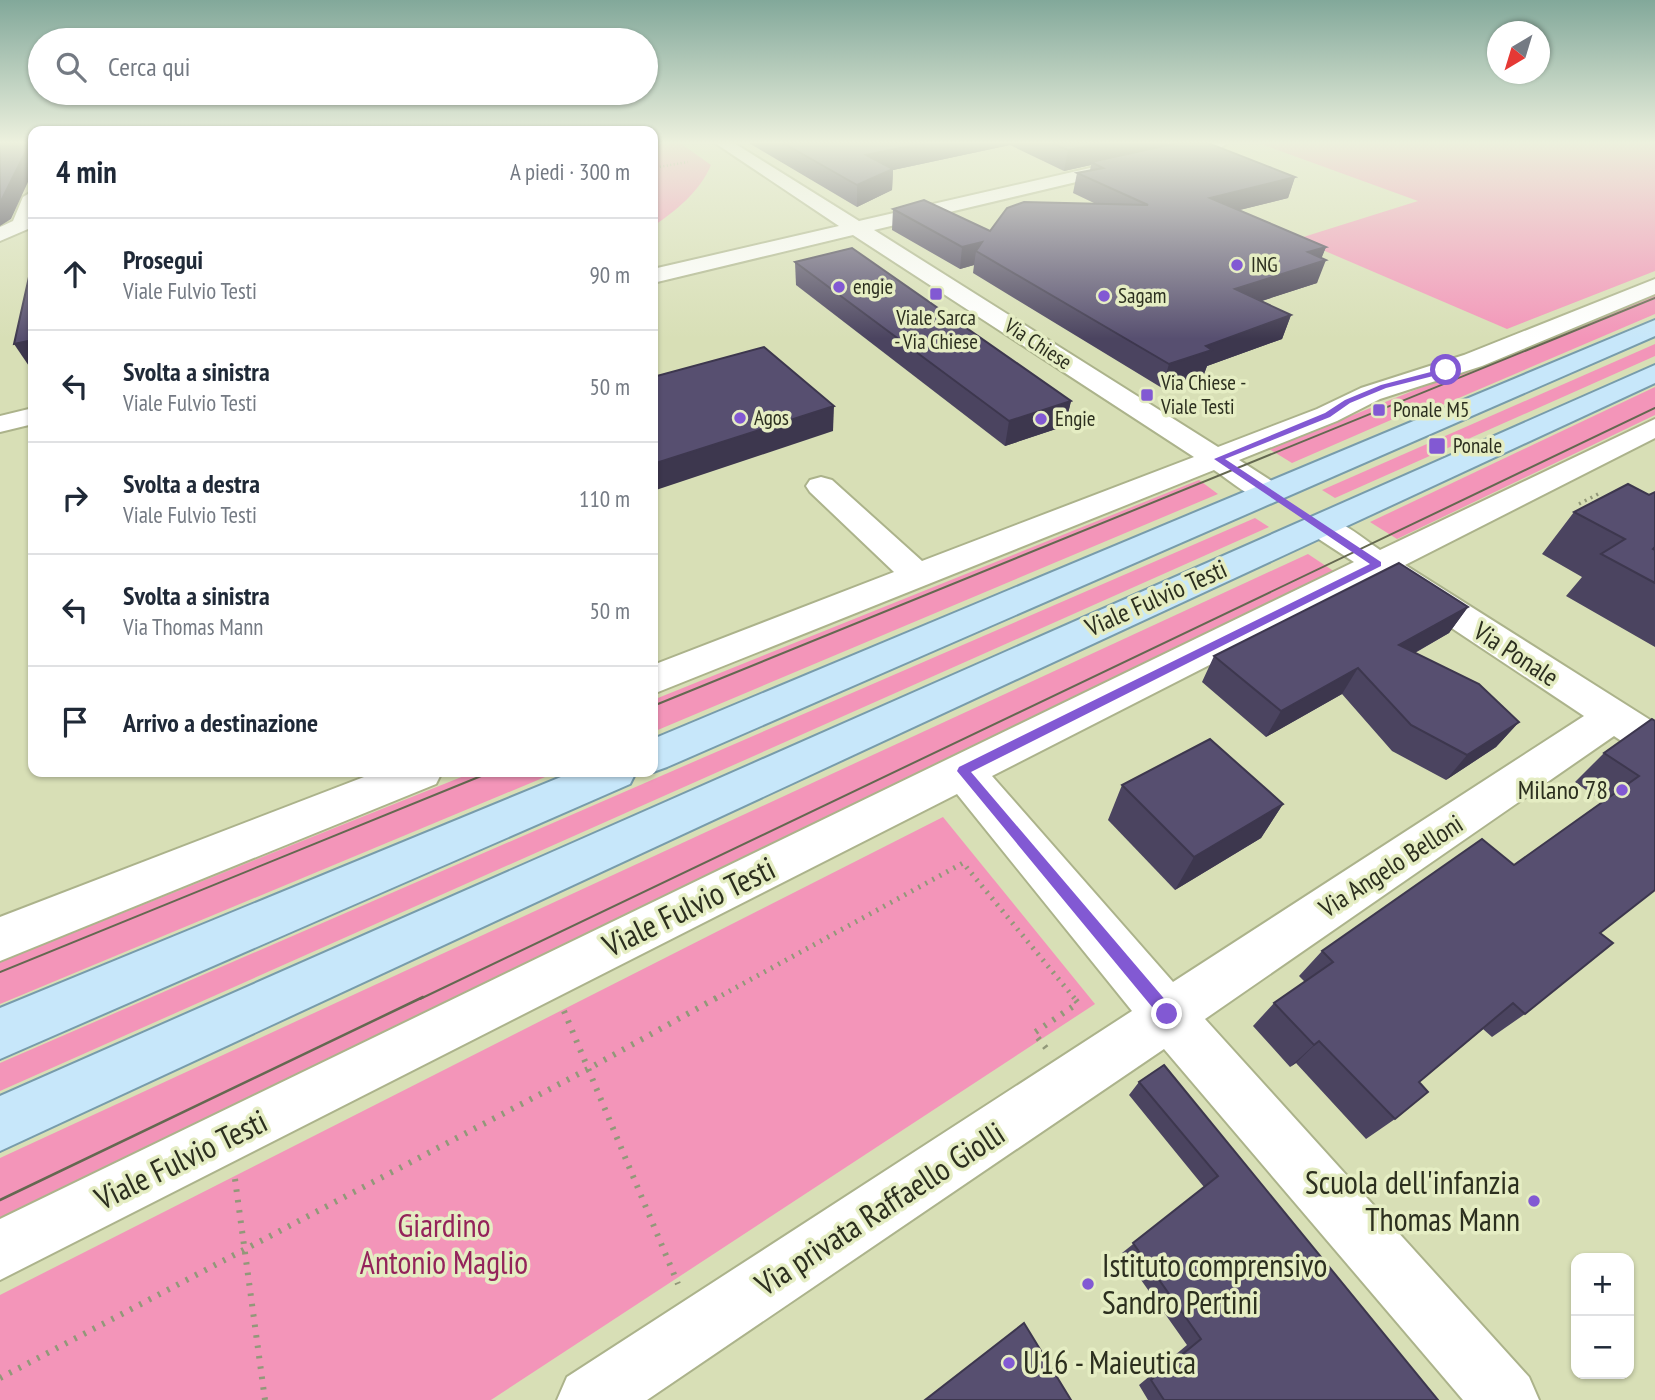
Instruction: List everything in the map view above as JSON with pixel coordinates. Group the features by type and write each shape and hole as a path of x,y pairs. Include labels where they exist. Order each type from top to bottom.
{"main road":[{"name":"Viale Fulvio Testi","path":"658,754 1655,327"},
{"name":"Viale Fulvio Testi","path":"0,1124 1655,373"},
{"path":"1270,493 1319,526"},
{"path":"0,1034 603,777"}],"street":[{"name":"Via Chiese","path":"826,208 1218,459"},
{"path":"658,275 909,208"},
{"path":"658,259 917,208"},
{"path":"0,235 21,225 28,209"},
{"path":"658,678 1218,459 1327,415 1348,401 1384,387 1446,370 1655,286"},
{"path":"0,408 28,401"},
{"path":"0,424 28,417"},
{"name":"Viale Fulvio Testi","path":"0,1250 1655,427"},
{"path":"1218,459 1270,493"},
{"path":"821,486 919,577"},
{"path":"1319,526 1377,564"},
{"name":"Via Ponale","path":"1377,564 1640,727"},
{"name":"Via Angelo Belloni","path":"1167,1014 1640,727"},
{"path":"963,771 1167,1014 1506,1400"},
{"path":"0,939 408,777"},
{"name":"Via privata Raffaello Giolli","path":"590,1400 1126,1046 1167,1014"}],"path":[{"path":"1579,504 1600,493"},
{"path":"0,1378 244,1247 588,1069 963,863 1078,1003 1034,1033 1046,1049"},
{"path":"550,976 678,1284"},
{"path":"229,1136 265,1400"}],"green space":[{"path":"658,208 676,208 658,222"},
{"path":"1395,208 1655,208 1655,271 1507,329 1297,239"},
{"path":"1655,293 1655,314 1433,409 1407,413 1292,463 1269,449"},
{"path":"1655,344 1655,356 1335,498 1322,490"},
{"path":"1655,387 1655,415 1397,539 1370,522"},
{"path":"1199,480 1218,494 658,730 658,698"},
{"path":"1255,518 1269,527 0,1091 0,1063"},
{"path":"1308,554 1338,574 0,1221 0,1158"},
{"path":"462,777 545,777 0,1004 0,962"},
{"name":"Giardino Antonio Maglio","path":"943,817 1095,1004 491,1400 0,1400 0,1295"}],"building":[{"path":"942,208 990,231 1007,208 1234,208 1326,247 1308,252 1326,260 1235,289 1291,315 1206,346 1212,350 1169,364 976,251 982,242 962,247 893,209"},
{"path":"852,248 1071,401 1009,421 795,262"},
{"path":"28,281 28,341 14,344"},
{"path":"764,347 834,406 658,462 658,376"},
{"path":"1628,484 1649,495 1655,492 1655,583 1601,554 1625,539 1574,512"},
{"path":"1399,563 1468,607 1399,645 1479,684 1519,722 1467,755 1411,725 1358,668 1281,711 1214,656"},
{"path":"1652,719 1655,721 1655,890 1600,933 1613,943 1525,1014 1513,1003 1419,1082 1428,1092 1395,1119 1319,1041 1314,1045 1274,1003 1333,962 1322,951 1482,839 1514,865 1639,776 1604,753"},
{"path":"1210,739 1283,804 1194,857 1122,785"},
{"path":"1164,1065 1438,1400 1164,1400 1151,1380 1201,1339 1133,1243 1218,1176 1139,1082"},
{"name":"U16 - Maieutica","path":"1024,1323 1071,1400 925,1400"}],"tram line":[{"path":"658,704 1655,298"},
{"path":"420,999 1655,408"},
{"path":"0,972 479,777"},
{"path":"0,1200 423,997"}],"place":[{"name":"ING","path":"1237,265"},
{"name":"engie","path":"839,287"},
{"name":"Viale Sarca - Via Chiese","path":"936,294"},
{"name":"Sagam","path":"1104,296"},
{"name":"Via Chiese - Viale Testi","path":"1147,395"},
{"name":"Ponale M5","path":"1379,410"},
{"name":"Agos","path":"740,418"},
{"name":"Engie","path":"1041,419"},
{"name":"Ponale","path":"1437,446"},
{"name":"Milano 78","path":"1622,790"},
{"name":"Scuola dell'infanzia Thomas Mann","path":"1534,1201"},
{"name":"Istituto comprensivo Sandro Pertini","path":"1088,1284"},
{"name":"U16 - Maieutica","path":"1009,1363"}],"route":[{"path":"1167,1014 963,771 1377,564 1218,459 1327,415 1348,401 1384,387 1446,370"}]}
